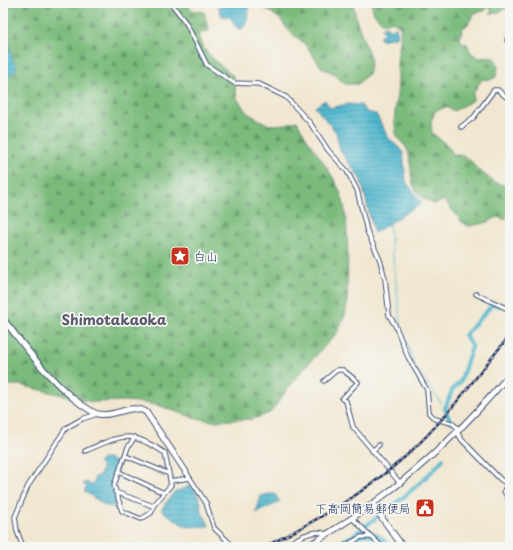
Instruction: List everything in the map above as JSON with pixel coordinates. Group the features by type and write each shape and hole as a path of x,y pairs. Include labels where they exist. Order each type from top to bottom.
{"street":[{"path":"171,3 186,24 207,65 234,83 243,85 259,84 286,97 310,123 328,150 347,171 357,190 367,230 380,260 385,279 389,315 396,325 408,357 427,390 429,413 435,419 452,423 459,431 462,440 502,480 509,483 504,491 510,501"},
{"path":"510,33 507,40 510,45"},
{"path":"461,127 474,117 494,90 498,90 506,97 510,97"},
{"path":"476,294 509,309"},
{"path":"3,319 40,367 59,387 97,414"},
{"path":"3,325 10,328"},
{"path":"324,381 337,370 343,370 358,382 342,399 346,401 353,427 400,483"},
{"path":"307,547 352,518 400,483 459,431 510,374"},
{"path":"23,547 15,524 15,517 28,486 66,428 82,419 97,414 107,414 135,407 146,412 206,503 214,528 234,547"},
{"path":"85,450 120,436 134,437 164,453 170,485 152,506 153,509 151,513 140,519 122,511 114,485 118,472 126,456 128,447 134,437"},
{"path":"372,451 379,445"},
{"path":"126,456 167,473"},
{"path":"118,472 164,493"},
{"path":"170,480 190,478"},
{"path":"115,492 152,506"},
{"path":"372,504 381,519 403,547"},
{"path":"352,518 382,547"},
{"path":"284,547 305,535 321,532 326,534"},
{"path":"343,547 361,537 371,536"}],"green space":[{"path":"3,3 187,3 191,10 204,12 209,31 203,31 198,36 200,42 212,58 233,76 237,98 247,113 269,125 286,124 297,121 307,139 331,174 340,192 343,203 346,216 348,247 347,305 345,315 337,333 299,374 270,413 253,419 213,421 195,418 160,406 140,402 92,402 20,385 3,385"},
{"path":"247,3 353,3 357,22 371,60 368,74 358,84 345,84 333,73 322,68 304,43 289,31 281,20 268,10"},
{"path":"371,3 510,3 510,6 497,13 491,14 491,5 484,11 474,13 468,24 462,29 460,41 467,44 471,53 479,58 493,57 495,59 498,66 496,77 490,80 482,79 473,93 473,100 454,111 446,107 435,111 431,122 432,133 448,146 454,155 460,155 469,159 477,169 494,182 510,187 510,207 505,220 498,217 485,223 469,226 462,222 444,200 434,204 419,194 415,188 412,181 408,151 398,138 395,129 400,27 393,21 384,24 374,14"}],"water":[{"path":"224,3 240,3 243,6 249,7 248,17 243,28 240,30 235,26 230,17 222,16 218,7"},
{"path":"385,26 391,30 396,27 398,36 382,40 379,36 385,33 381,29"},
{"path":"9,44 12,58 17,67 14,73 6,77 3,74 3,52"},
{"path":"325,100 330,108 348,104 361,105 366,112 376,114 388,137 403,152 406,182 422,203 374,233 361,180 340,150 336,132 315,107"},
{"path":"102,459 110,459 120,465 116,470 113,480 117,507 106,506 84,491 87,487 83,484 86,482 92,485 95,481 94,478 101,474 102,467 98,463"},
{"path":"190,486 196,491 201,503 200,506 202,512 209,526 186,527 161,510 174,492"},
{"path":"275,494 280,502 256,513 261,496"}],"waterway":[{"path":"389,224 401,326 416,368"},
{"path":"451,422 445,409 452,390 460,382 472,346 465,335 493,304 499,306"},
{"path":"418,370 445,409"},
{"path":"352,536 411,491 443,459"},
{"path":"336,547 357,535 369,533 375,535 389,547"}],"railway":[{"path":"264,547 339,506 391,469 435,427 510,335"}],"place":[{"name":"白山","path":"180,256"},
{"name":"下高岡簡易郵便局","path":"425,508"}],"district":[{"name":"Shimotakaoka","path":"114,319"}]}
